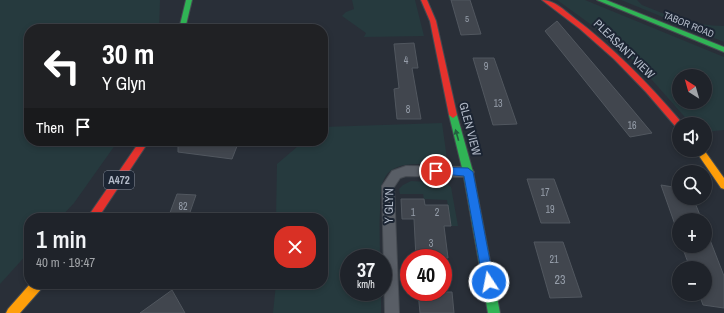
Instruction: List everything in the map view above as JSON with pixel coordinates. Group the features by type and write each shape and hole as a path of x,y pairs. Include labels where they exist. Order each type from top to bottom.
{"street":[{"path":"183,24 190,0"},
{"name":"GLEN VIEW","path":"424,0 433,21 457,134 468,172 494,313"},
{"name":"PLEASANT VIEW","path":"545,0 598,38 634,72 672,117"},
{"name":"TABOR ROAD","path":"600,0 724,50"},
{"name":"A472","path":"95,213 142,146"},
{"path":"705,157 724,185"},
{"path":"12,313 34,289"}],"lane":[{"name":"Y GLYN","path":"392,313 388,186 396,174 406,171 468,172"}],"green space":[{"path":"0,0 160,0 159,24 24,24 24,146 114,146 74,203 65,213 24,213 24,258 0,284"},
{"path":"352,0 415,0 424,36 364,37 366,33 342,16 346,12 354,9"},
{"path":"557,0 585,0 724,57 724,130 712,131 712,117 685,117 678,109 712,109 712,69 672,69 672,103 644,71 611,39"},
{"path":"621,0 637,0 642,5 692,22 713,26 724,26 724,42"},
{"path":"442,123 447,159 444,162 437,164 406,165 397,167 390,171 386,176 381,191 380,249 340,249 340,301 381,301 381,313 273,313 275,289 328,289 328,213 276,213 277,164 298,146 328,146 328,127"},
{"path":"411,181 445,183 451,187 458,226 451,226 447,200 424,199 423,194 400,194 399,189"}],"building":[{"path":"451,0 470,0 481,34 461,35"},
{"path":"557,21 652,133 630,137 545,31"},
{"path":"414,43 418,68 412,68 421,119 397,119 394,89 399,88 394,44"},
{"path":"473,58 494,58 517,124 493,125"},
{"path":"178,146 237,146 232,159 178,152"},
{"path":"527,179 554,179 570,223 541,223"},
{"path":"661,185 672,187 672,205 696,205 699,213 672,213 672,216"},
{"path":"177,194 196,195 190,213 170,213"},
{"path":"401,199 424,199 425,205 448,205 451,226 444,226 447,249 416,249 414,219 402,219"},
{"path":"534,242 563,242 582,297 550,298"},
{"path":"712,245 724,276 724,308 703,305 702,301 712,301 712,261 687,261 684,253 712,253"},
{"path":"172,290 185,313 140,313"},
{"path":"452,292 454,313 420,313 419,301 452,301"}],"traffic: fast":[{"path":"183,24 189,0"},
{"path":"600,0 724,50"},
{"path":"453,115 468,172 494,313"}],"traffic: slow":[{"path":"704,157 724,185"},
{"path":"12,313 34,289"}],"traffic: jam":[{"path":"424,0 433,21 453,115"},
{"path":"545,0 600,42 633,74 672,117"},
{"path":"95,213 142,146"}],"route":[{"path":"436,171 468,172 489,282"}]}
